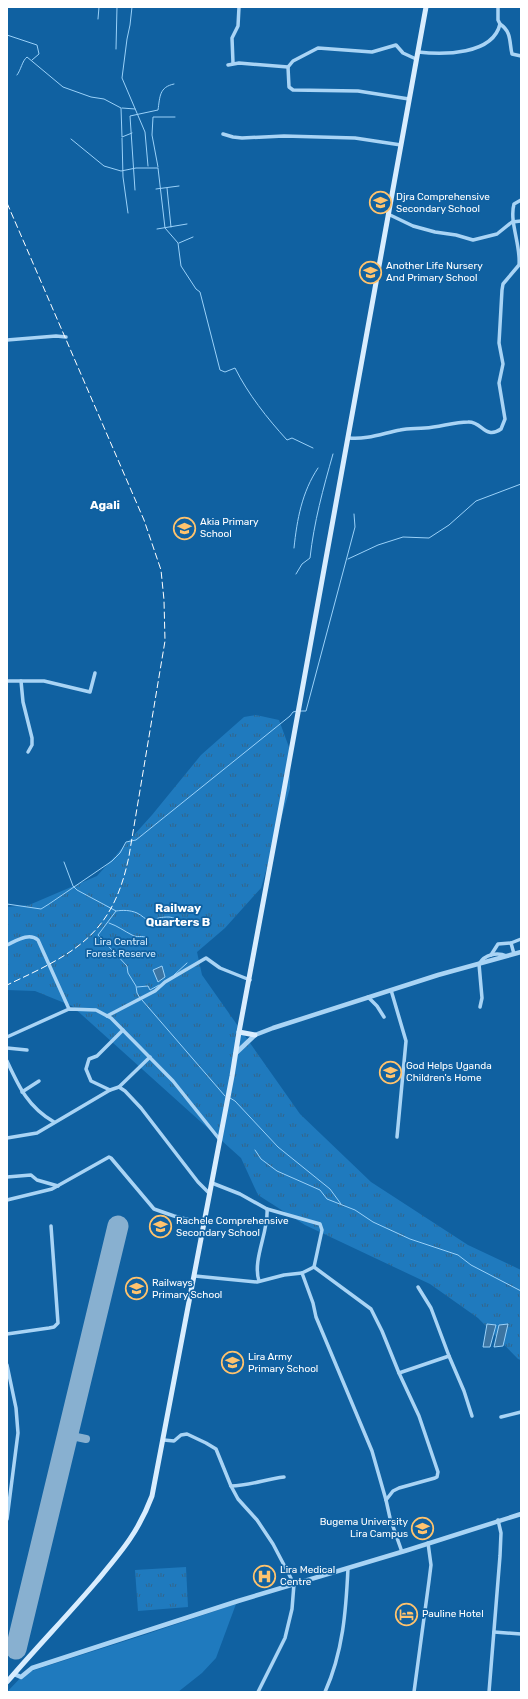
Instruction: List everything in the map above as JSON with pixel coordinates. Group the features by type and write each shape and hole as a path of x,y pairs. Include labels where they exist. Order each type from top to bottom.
{"main road":[{"path":"7,1681 85,1594 134,1534 142,1520 152,1496 164,1440 205,1224 239,1032 250,980 426,7"},
{"path":"239,1032 255,1035"}],"street":[{"path":"239,7 238,24 232,38 230,64 288,67"},
{"path":"498,7 498,20 500,24 507,29 510,36 512,54 521,56"},
{"path":"418,52 445,53 474,49 496,33 500,24"},
{"path":"409,99 358,91 293,90 290,87 288,67 293,61 318,48 372,52 396,45 403,53 416,59"},
{"path":"223,134 233,138 293,136 355,138 401,145"},
{"path":"349,438 361,438 403,429 427,428 467,422 475,422 484,430 491,432 498,431 502,427 504,419 499,383 503,364 500,343 502,290 503,284 516,271 520,263 516,232 512,222 514,204 521,200"},
{"path":"388,214 413,226 435,232 462,236 473,240 497,234 512,222 521,221"},
{"path":"7,340 56,336 66,337"},
{"path":"7,681 56,683 90,692 95,673"},
{"path":"21,681 23,702 28,718 32,742 28,752"},
{"path":"7,945 28,936 38,940 69,1009"},
{"path":"491,955 498,944 521,939"},
{"path":"511,942 514,954"},
{"path":"236,1053 255,1035 368,997 521,952"},
{"path":"480,1007 482,998 479,964 483,958 491,955 501,954 507,956"},
{"path":"107,1016 155,991 165,982 206,958 220,968 250,980"},
{"path":"391,990 406,1041 397,1138"},
{"path":"368,997 377,1006 384,1017"},
{"path":"7,1037 69,1009 96,1010 107,1016 150,1057 190,1101 220,1140"},
{"path":"110,1090 91,1081 86,1070 89,1059 97,1056 123,1030"},
{"path":"7,1048 27,1050"},
{"path":"7,1138 32,1135 110,1090 119,1087 150,1057"},
{"path":"7,1061 22,1092 42,1114 54,1122"},
{"path":"22,1092 39,1081"},
{"path":"119,1087 125,1090 141,1108 198,1182 210,1194"},
{"path":"7,1200 46,1191 58,1186 109,1157 154,1209 205,1224"},
{"path":"7,1177 31,1175 37,1180 58,1186"},
{"path":"212,1183 240,1194 267,1209 320,1224 322,1230 314,1267"},
{"path":"259,1281 257,1271 267,1219 267,1209"},
{"path":"7,1334 54,1327 58,1323 51,1226"},
{"path":"195,1276 254,1282 302,1273 314,1267"},
{"path":"314,1267 371,1309 419,1416 438,1472 437,1477 435,1478 393,1491 386,1500"},
{"path":"302,1273 311,1297 316,1317 372,1451 390,1518 402,1552"},
{"path":"418,1287 431,1308 464,1391 472,1416"},
{"path":"399,1373 449,1356"},
{"path":"7,1365 16,1408 18,1433 7,1519"},
{"path":"501,1417 521,1412"},
{"path":"164,1440 174,1441 181,1435 187,1434 206,1442 216,1449 238,1499 257,1520 273,1544 294,1584 292,1609 285,1638 258,1692"},
{"path":"231,1486 243,1486 269,1479 284,1477"},
{"path":"14,1674 21,1677 27,1671 39,1666 294,1584 402,1552 498,1520 521,1514"},
{"path":"489,1692 501,1533 498,1520"},
{"path":"414,1692 431,1565 428,1543"},
{"path":"326,1692 336,1664 342,1636 348,1568"},
{"path":"494,1632 521,1634"}],"green space":[{"name":"Lira Central Forest Reserve","path":"256,715 279,720 290,750 290,788 261,888 225,928 197,952 202,975 300,1114 371,1182 468,1245 521,1270 521,1360 518,1359 478,1318 430,1284 305,1225 258,1195 241,1158 72,1006 35,991 7,990 7,907 29,905 97,876 152,815 201,755 244,717"},
{"path":"186,1567 188,1607 138,1611 135,1570"},
{"path":"236,1604 216,1658 202,1673 178,1692 7,1692 25,1673"}],"shaded area":[{"path":"162,966 165,977 158,982 153,970"},
{"path":"487,1324 496,1325 490,1347 483,1347"},
{"path":"508,1324 503,1346 494,1347 499,1325"}],"waterway":[{"path":"98,19 99,7"},
{"path":"116,49 117,7"},
{"path":"132,7 122,78 145,132 148,166"},
{"path":"7,35 37,45 39,54 32,60"},
{"path":"17,75 27,57 63,87 91,97 104,99 121,108 122,137 132,133"},
{"path":"135,190 130,116 158,110 161,93 169,85 174,84"},
{"path":"122,108 135,109"},
{"path":"158,167 152,135 153,117 175,117"},
{"path":"122,138 123,177 128,213"},
{"path":"71,139 104,166 121,171 136,168 158,168 165,228 178,243 181,266 196,289 200,292 220,370 225,372 235,368 258,406 287,440 292,438 313,448"},
{"path":"156,189 179,186"},
{"path":"167,188 171,227"},
{"path":"157,229 187,224"},
{"path":"179,243 193,237"},
{"path":"296,574 302,564 310,558 316,519 333,454"},
{"path":"294,548 301,506 312,477 318,468"},
{"path":"348,559 378,545 403,537 429,538 449,525 476,501 521,484"},
{"path":"300,711 306,711 355,527 354,514"},
{"path":"7,904 41,909 49,904 112,861 120,853 126,842 136,840 290,716 293,712 297,711"},
{"path":"64,862 73,886 77,890 116,911 98,935 127,966 128,973 136,986 137,993 140,998"},
{"path":"116,911 126,910 134,912 151,921 169,917 192,925 199,923"},
{"path":"109,923 134,936 147,938 147,944"},
{"path":"174,975 187,963"},
{"path":"137,987 148,986 150,990 159,985"},
{"path":"142,1000 225,1096"},
{"path":"230,1098 235,1101 278,1147 330,1189 341,1204"},
{"path":"255,1150 261,1159 277,1171 320,1190 327,1199 355,1210 373,1222 410,1239 458,1255 471,1265 521,1291"}],"taxiway":[{"path":"67,1435 86,1439"}],"runway":[{"path":"16,1649 118,1226"}],"railway":[{"path":"7,203 144,520 161,570 164,600 165,641 129,856 122,883 113,905 101,923 88,938 71,951 31,974 7,985"}],"place":[{"name":"Djra Comprehensive Secondary School","path":"380,203"},
{"name":"Another Life Nursery And Primary School","path":"370,272"},
{"name":"Akia Primary School","path":"185,528"},
{"name":"God Helps Uganda Children's Home","path":"391,1072"},
{"name":"Rachele Comprehensive Secondary School","path":"161,1227"},
{"name":"Railways Primary School","path":"136,1289"},
{"name":"Lira Army Primary School","path":"232,1363"},
{"name":"Bugema University Lira Campus","path":"423,1528"},
{"name":"Lira Medical Centre","path":"264,1576"},
{"name":"Pauline Hotel","path":"406,1614"}],"district":[{"name":"Agali","path":"105,505"},
{"name":"Railway Quarters B","path":"178,915"}]}
